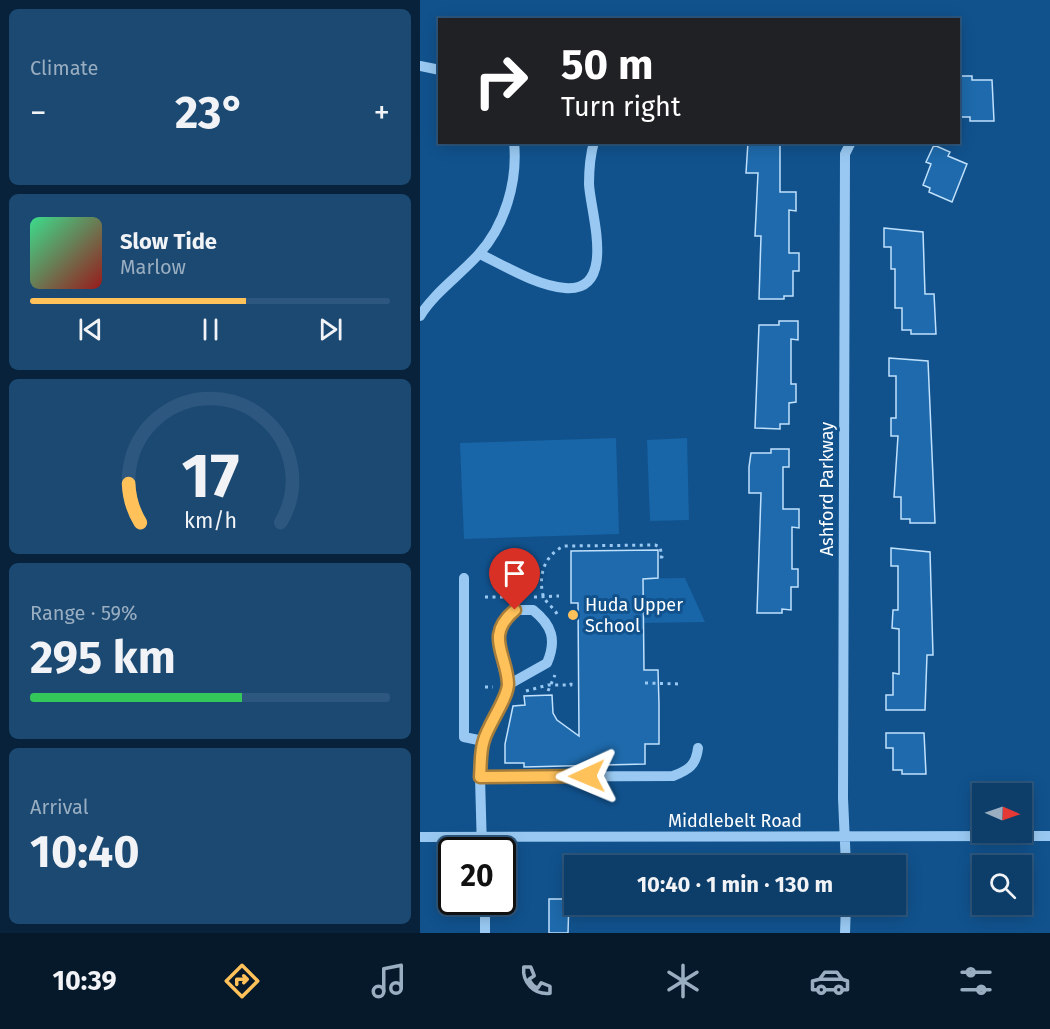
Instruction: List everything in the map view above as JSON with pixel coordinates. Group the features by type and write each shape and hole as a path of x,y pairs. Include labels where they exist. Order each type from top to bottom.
{"street":[{"path":"420,66 438,70"},
{"path":"420,316 480,254 493,234 512,188 516,163 514,144"},
{"path":"480,254 533,278 563,288 577,288 590,279 597,261 597,235 589,186 594,144"},
{"name":"Ashford Parkway","path":"846,855 845,154 850,144"},
{"path":"464,578 464,737 483,741"},
{"path":"481,837 480,777 483,741 508,685 547,663 551,655 552,633 548,623 533,610 515,610 502,624 498,644 508,685"},
{"path":"480,777 673,776 689,770 697,759 698,748"},
{"name":"Middlebelt Road","path":"516,837 1050,836"},
{"name":"Middlebelt Road","path":"420,837 438,837"},
{"path":"484,933 485,915"},
{"path":"845,933 846,915"}],"path":[{"path":"559,621 555,611 543,596 542,575 548,557 564,546 599,548 655,545 660,547 663,553 662,557 658,557"},
{"path":"548,691 548,686 557,670"},
{"path":"548,686 571,685 571,679"},
{"path":"645,683 681,684"}],"shaded area":[{"path":"616,438 619,534 464,539 460,443"},
{"path":"687,438 689,520 650,521 647,440"},
{"path":"685,578 705,622 643,623 601,579"}],"building":[{"path":"960,76 972,76 972,80 992,80 994,121 970,121 970,117 960,117"},
{"path":"748,144 780,144 780,192 796,192 796,211 789,210 789,253 799,253 799,271 793,271 793,296 784,296 784,299 759,299 761,236 755,236 758,173 746,173"},
{"path":"934,145 950,152 948,156 967,164 952,202 929,192 930,188 923,185 931,164 926,162"},
{"path":"884,228 923,232 925,294 934,294 936,334 911,334 911,330 902,330 902,308 895,308 895,269 891,269 891,247 884,247"},
{"path":"779,321 798,321 798,340 791,339 791,384 796,384 796,402 789,403 789,424 780,424 780,429 755,428 759,325 779,325"},
{"path":"889,358 928,361 935,523 910,523 910,519 901,519 901,497 894,497 898,436 891,436 891,418 896,418 896,376 889,376"},
{"path":"771,449 789,449 789,467 783,467 783,509 799,509 799,528 792,527 792,569 798,569 798,587 791,587 791,610 782,609 782,613 757,613 761,493 749,493 749,467 751,453 771,453"},
{"path":"891,548 930,552 933,655 927,655 925,710 886,710 886,695 893,695 893,673 899,674 899,629 892,628 893,610 898,610 898,566 891,566"},
{"path":"658,550 658,578 643,579 644,670 658,670 659,704 659,744 645,744 645,764 524,767 524,763 505,763 505,744 513,706 525,705 524,696 552,695 553,713 557,720 579,736 578,603 571,603 571,551"},
{"path":"886,733 924,733 926,774 902,774 902,770 893,770 893,748 886,748"},
{"path":"549,899 564,899 564,915 569,915 568,933 549,933"}],"place":[{"name":"Huda Upper School","path":"573,615"}],"route":[{"path":"515,610 502,624 498,644 508,685 483,741 480,777 587,776"}]}
